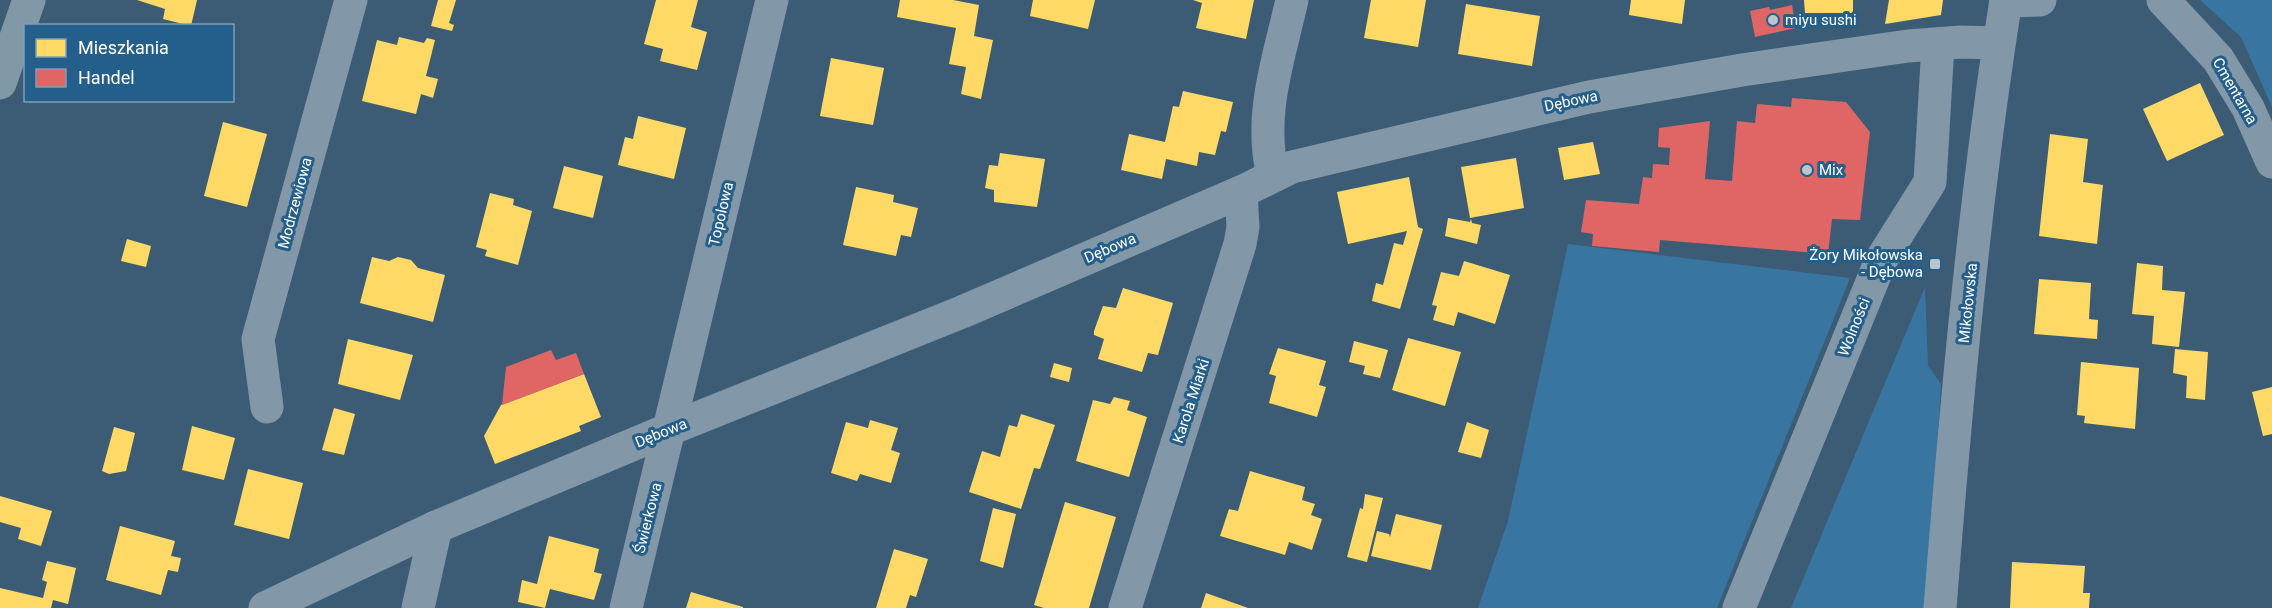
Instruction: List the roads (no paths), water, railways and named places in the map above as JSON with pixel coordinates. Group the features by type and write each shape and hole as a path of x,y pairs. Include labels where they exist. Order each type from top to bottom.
{"main road":[{"path":"0,83 29,0"}],"street":[{"name":"Modrzewiowa","path":"267,407 258,339 351,0"},
{"name":"Topolowa","path":"670,429 772,0"},
{"path":"1273,175 1268,156 1268,109 1292,0"},
{"path":"2006,1 2040,0"},
{"name":"Cmentarna","path":"2163,0 2218,59 2247,108 2272,162"},
{"name":"Mikołowska","path":"1940,608 1958,402 1981,187 2006,1"},
{"name":"Dębowa","path":"265,608 436,527 670,429 962,312 1241,192 1273,175 1318,159 1589,97 1742,70 1908,46 1961,42 2000,43"},
{"name":"Wolności","path":"1739,608 1881,260 1930,182 1938,44"},
{"path":"1930,182 1981,187"},
{"name":"Karola Miarki","path":"1125,608 1240,244 1243,227 1241,192"},
{"name":"Świerkowa","path":"626,608 670,429"},
{"path":"418,608 436,527"}],"place":[{"name":"miyu sushi","path":"1773,20"},
{"name":"Mix","path":"1807,170"},
{"name":"Żory Mikołowska - Dębowa","path":"1935,264"}]}
